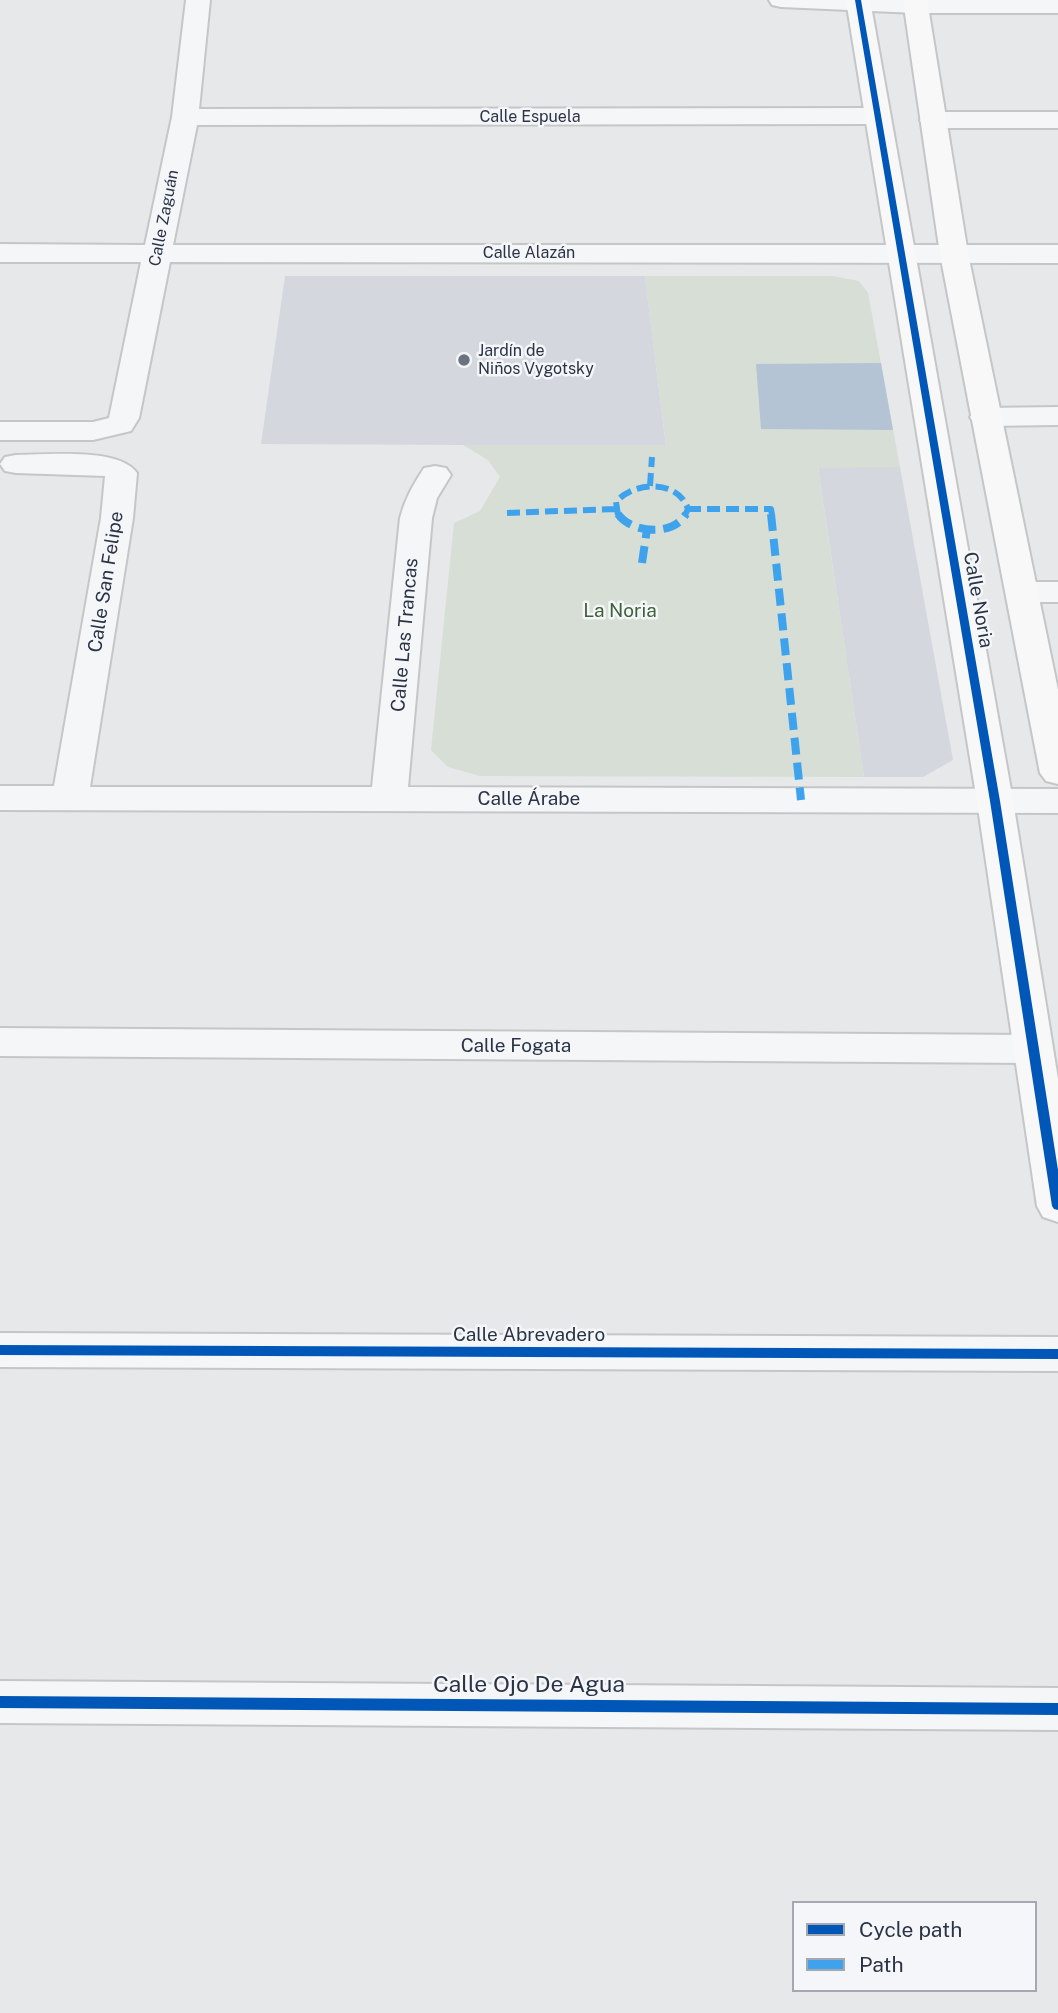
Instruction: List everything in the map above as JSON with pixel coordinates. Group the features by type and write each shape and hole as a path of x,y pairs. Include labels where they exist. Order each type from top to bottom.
{"street":[{"name":"Calle Zaguán","path":"0,431 93,432 120,424 128,409 185,117 198,0"},
{"path":"782,0 1058,5"},
{"name":"Calle Noria","path":"858,1 899,254 995,801 1058,1206"},
{"path":"915,2 954,254 1058,773"},
{"name":"Calle Espuela","path":"185,117 876,116"},
{"path":"933,120 1058,120"},
{"name":"Calle Alazán","path":"0,253 1058,254"},
{"path":"985,417 1058,416"},
{"name":"Calle San Felipe","path":"16,464 95,465 117,468 121,473 117,518 70,797"},
{"name":"Calle Las Trancas","path":"389,799 416,518 421,498 435,475"},
{"path":"1022,592 1058,592"},
{"name":"Calle Árabe","path":"0,797 1058,801"},
{"name":"Calle Fogata","path":"0,1042 1032,1049"},
{"name":"Calle Abrevadero","path":"0,1350 1058,1354"},
{"name":"Calle Ojo De Agua","path":"0,1702 1058,1709"}],"shaded area":[{"name":"Jardín de Niños Vygotsky","path":"285,276 645,276 666,446 261,444"},
{"path":"818,467 900,467 953,760 923,777 864,777"}],"green space":[{"name":"La Noria","path":"645,276 832,276 859,281 868,293 900,467 818,468 864,777 480,776 448,767 431,750 454,523 480,511 500,477 488,460 463,445 666,445"}],"water":[{"path":"881,363 893,430 761,429 756,364"}],"marked path":[{"path":"650,486 652,457"},
{"path":"650,486 663,487 683,498 688,509 676,525 646,528 635,526 618,516 616,502 619,498 631,490 650,486"},
{"path":"507,513 615,509"},
{"path":"688,509 771,509 801,800"},
{"path":"642,563 647,529"}],"cycle path":[{"path":"858,0 995,801 1058,1206"},
{"path":"0,1350 1058,1354"},
{"path":"0,1702 1058,1709"}],"place":[{"name":"Jardín de Niños Vygotsky","path":"464,360"}]}
